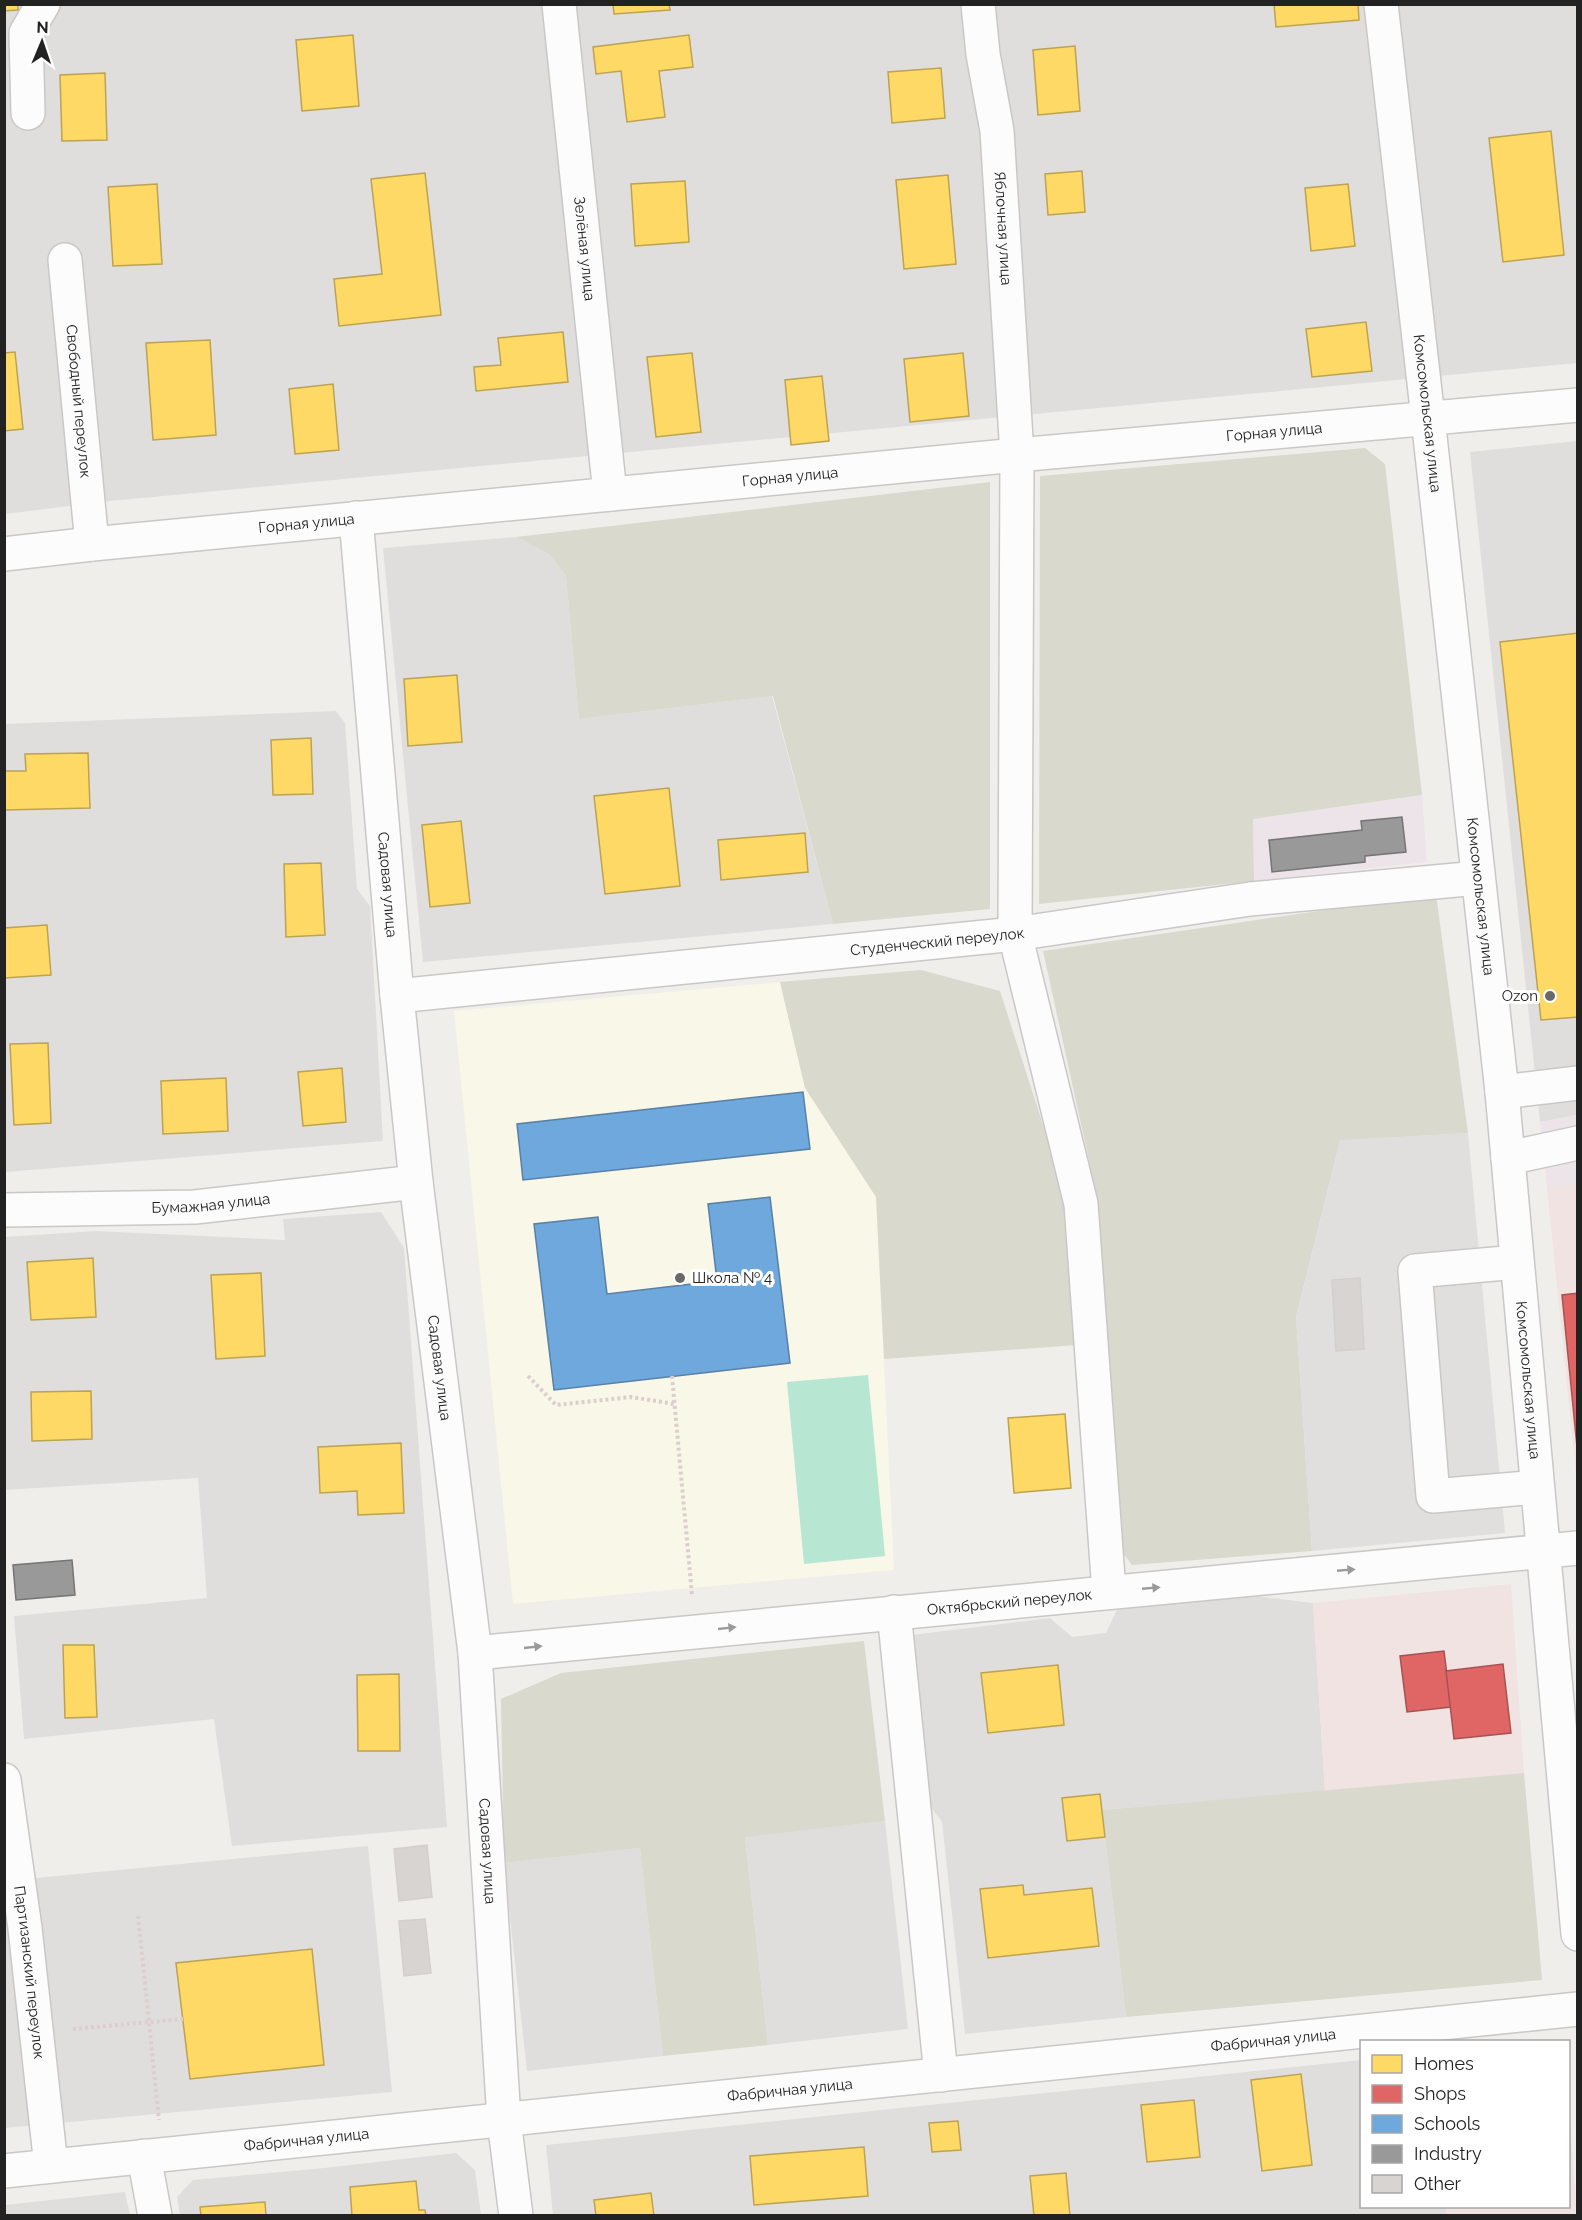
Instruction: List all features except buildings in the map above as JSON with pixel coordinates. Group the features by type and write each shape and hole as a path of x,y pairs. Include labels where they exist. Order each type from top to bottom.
{"street":[{"path":"28,113 26,33 43,4"},
{"name":"Зелёная улица","path":"558,4 610,494"},
{"name":"Яблочная улица","path":"978,4 983,54 997,131 1017,455 1015,934 1081,1204 1109,1592"},
{"name":"Комсомольская улица","path":"1381,4 1502,1092 1578,1934"},
{"name":"Свободный переулок","path":"65,260 92,544"},
{"name":"Горная улица","path":"4,554 1017,455 1578,405"},
{"name":"Садовая улица","path":"356,518 397,996 416,1182 475,1653 504,2120 516,2216"},
{"name":"Студенческий переулок","path":"397,996 1015,934 1250,899 1478,878"},
{"path":"1502,1092 1578,1083"},
{"path":"1508,1158 1578,1143"},
{"name":"Бумажная улица","path":"4,1210 195,1207 416,1182"},
{"path":"1517,1262 1415,1271 1433,1496 1537,1487"},
{"name":"Октябрьский переулок","path":"475,1653 1578,1548"},
{"path":"894,1612 940,2074"},
{"name":"Партизанский переулок","path":"4,1780 20,1888 51,2166"},
{"name":"Фабричная улица","path":"4,2171 1578,2009"},
{"path":"144,2156 155,2216"}],"path":[{"path":"528,1376 556,1405 631,1397 674,1404"},
{"path":"672,1376 695,1632"},
{"path":"138,1916 160,2127"},
{"path":"37,2033 183,2019"}],"shaded area":[{"path":"4,5 1577,5 1577,363 110,501 5,514"},
{"path":"1577,441 1577,1115 1540,1122 1470,452"},
{"path":"1365,448 1385,464 1422,795 1253,819 1254,881 1039,904 1040,476"},
{"path":"990,482 990,909 833,924 773,696 579,719 566,576 549,554 516,537"},
{"path":"516,537 549,554 566,576 579,719 772,696 833,924 423,962 383,548"},
{"path":"336,711 345,723 357,889 370,906 383,1141 5,1172 4,724"},
{"path":"1422,795 1427,862 1254,881 1253,819"},
{"path":"1436,894 1468,1133 1340,1141 1296,1317 1312,1551 1132,1565 1117,1545 1097,1197 1043,951"},
{"path":"921,970 1000,991 1066,1196 1077,1345 884,1359 876,1197 805,1088 780,982"},
{"name":"Школа № 4","path":"780,982 805,1088 876,1197 894,1570 513,1604 454,1011"},
{"path":"1577,1115 1577,1184 1547,1188 1540,1122"},
{"path":"1468,1133 1505,1533 1312,1551 1296,1317 1340,1140"},
{"path":"1577,1184 1577,1484 1547,1188"},
{"path":"381,1212 404,1248 447,1827 232,1846 214,1719 24,1739 14,1616 207,1598 198,1478 5,1490 5,1237 96,1231 285,1240 283,1219"},
{"path":"1511,1584 1524,1773 1325,1791 1313,1603"},
{"path":"1241,1594 1313,1603 1325,1791 1102,1810 1126,2017 965,2034 942,1822 930,1806 912,1635 1050,1618 1072,1637 1106,1633 1117,1610"},
{"path":"864,1641 885,1821 745,1837 768,2045 663,2056 640,1848 504,1863 501,1699 561,1673"},
{"path":"1524,1773 1542,1980 1126,2017 1102,1810"},
{"path":"885,1821 908,2029 768,2045 745,1836"},
{"path":"368,1846 392,2092 5,2128 5,1881"},
{"path":"640,1848 663,2056 527,2071 504,1863"},
{"path":"1360,2060 1360,2208 1446,2208 1447,2215 553,2215 546,2145"},
{"path":"1570,2124 1577,2215 1447,2215 1446,2208 1570,2208"},
{"path":"456,2153 475,2170 481,2215 180,2215 177,2197 193,2180"},
{"path":"125,2192 130,2215 5,2215 5,2205"}],"green space":[{"path":"868,1375 885,1556 804,1564 787,1382"}],"place":[{"name":"Ozon","path":"1550,996"},
{"name":"Школа № 4","path":"680,1278"}]}
